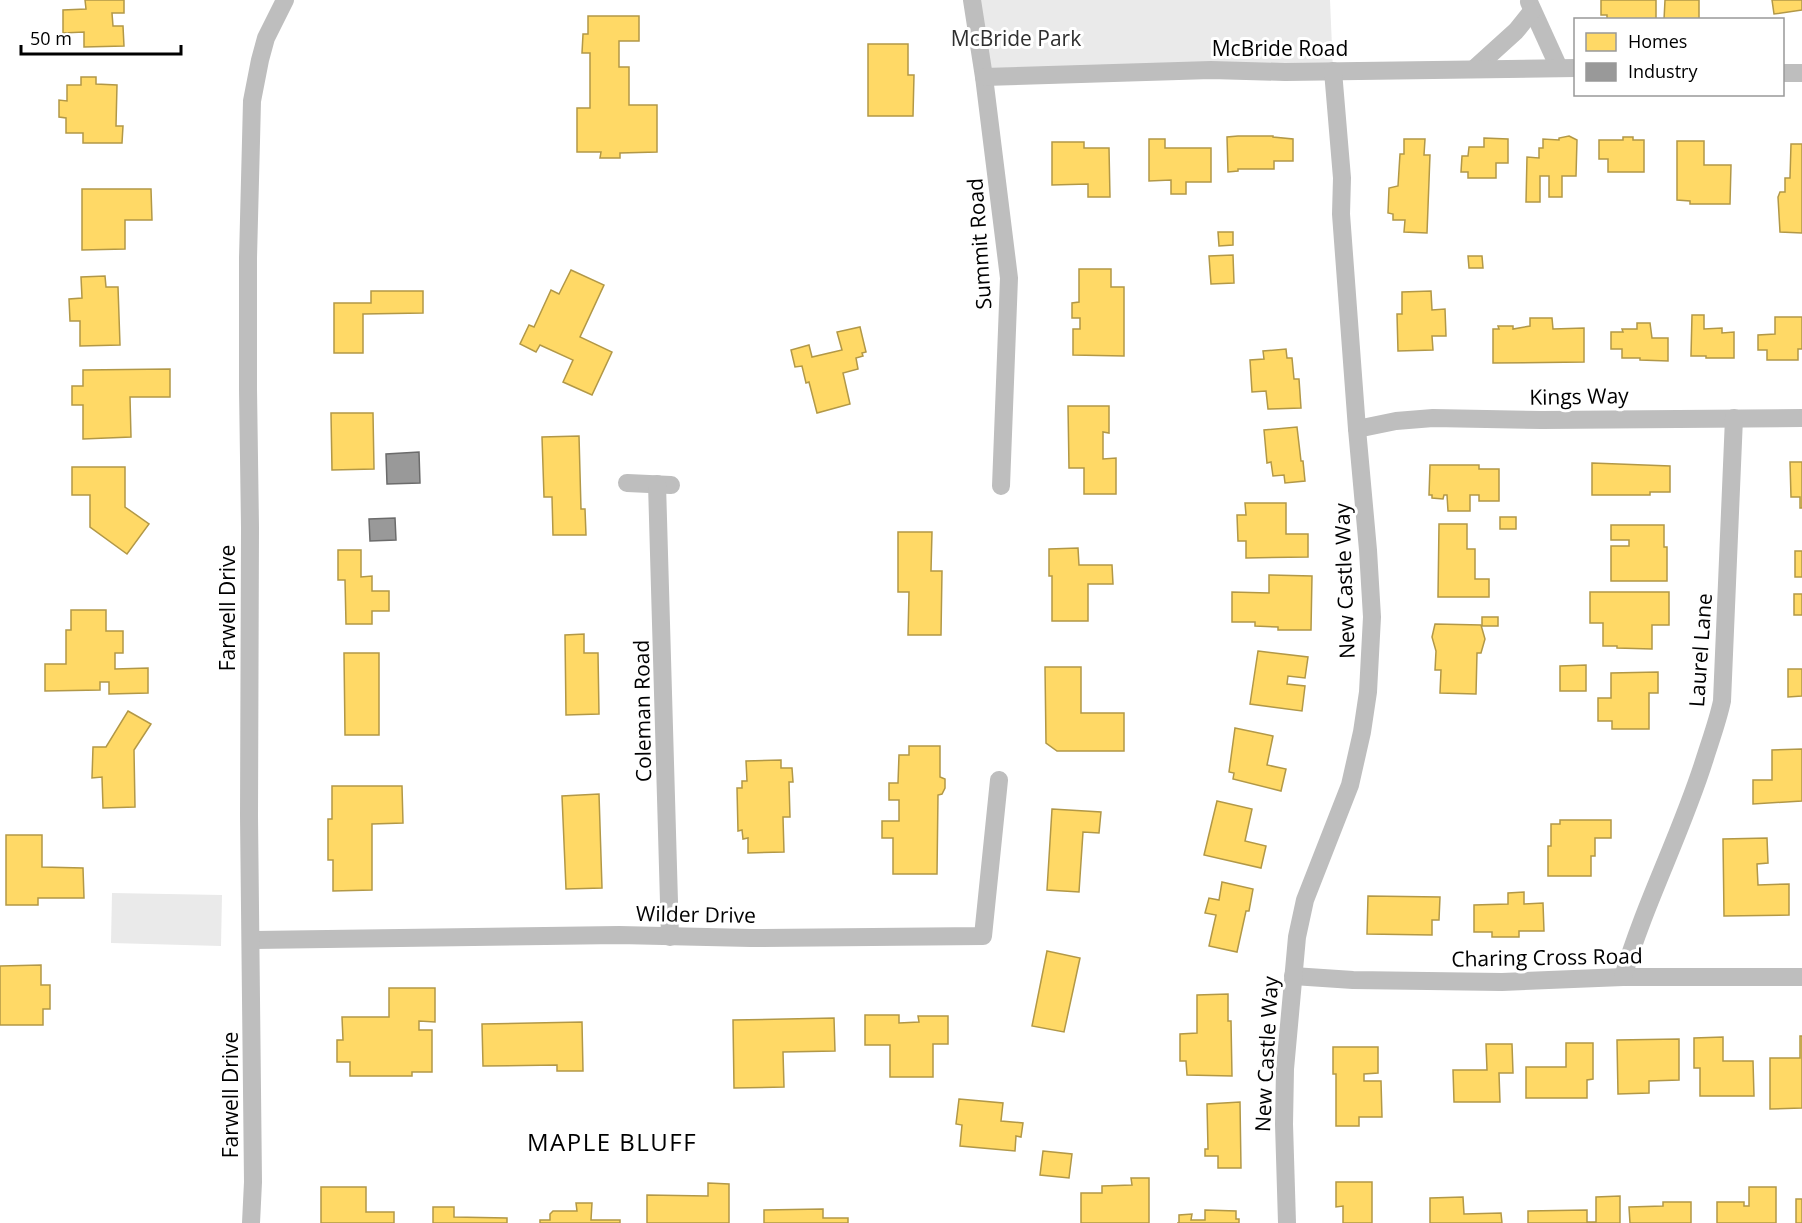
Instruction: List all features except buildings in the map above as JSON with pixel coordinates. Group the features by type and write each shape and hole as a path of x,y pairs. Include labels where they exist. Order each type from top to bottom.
{"street":[{"name":"Farwell Drive","path":"251,1223 254,1182 249,816 248,258 252,101 266,38 285,0"},
{"name":"Summit Road","path":"972,0 1009,278 1001,486"},
{"path":"1530,5 1567,68"},
{"path":"1474,69 1516,31 1530,5"},
{"name":"McBride Road","path":"984,77 1211,70 1567,68"},
{"name":"New Castle Way","path":"1287,1223 1285,1080 1297,937 1305,900 1350,785 1368,692 1372,617 1341,214 1342,178 1333,71"},
{"path":"1784,73 1802,73"},
{"name":"Kings Way","path":"1357,429 1396,421 1433,418 1542,420 1802,418"},
{"name":"Laurel Lane","path":"1623,977 1632,948 1693,797 1719,715 1734,418"},
{"name":"Coleman Road","path":"627,483 664,484 670,937"},
{"name":"Wilder Drive","path":"251,939 619,935 670,937 983,936 999,780"},
{"name":"Charing Cross Road","path":"1293,976 1353,980 1502,982 1623,977 1802,977"}],"green space":[{"name":"McBride Park","path":"972,0 1330,0 1333,71 984,77"},
{"path":"112,893 222,895 221,946 111,943"}],"district":[{"name":"MAPLE BLUFF","path":"612,1141"}]}
